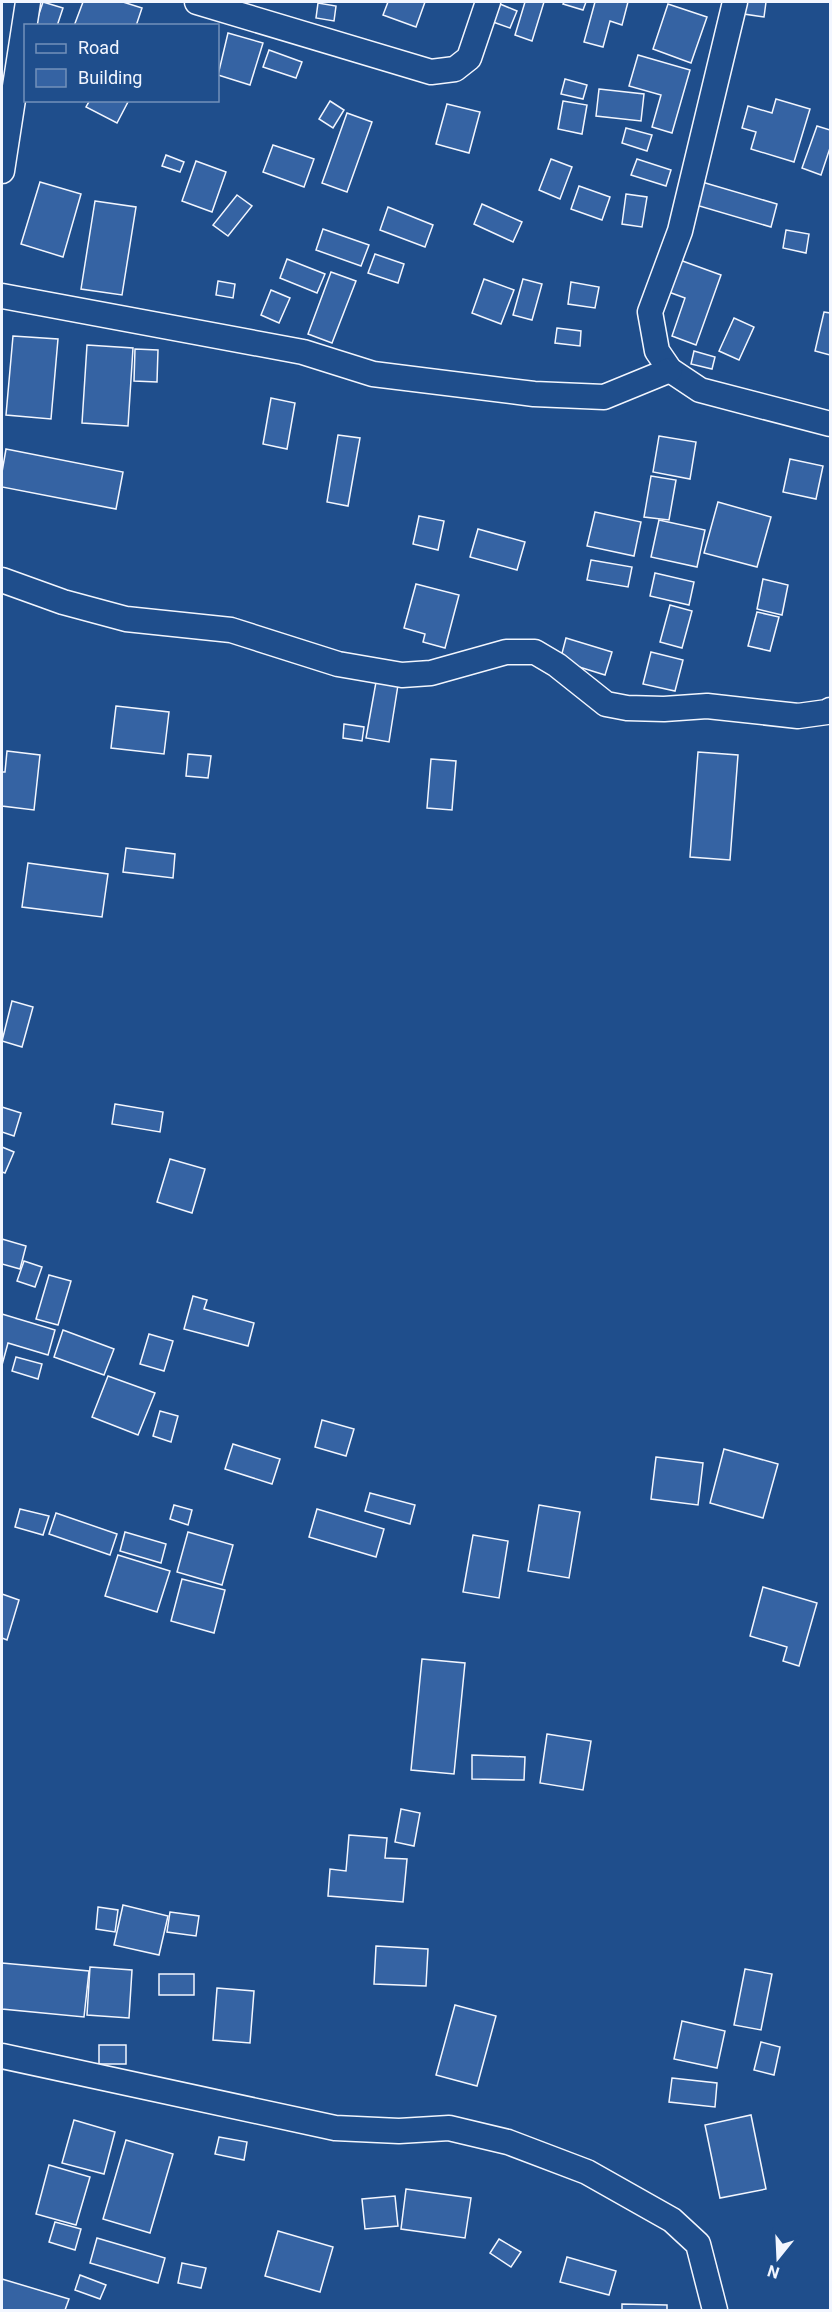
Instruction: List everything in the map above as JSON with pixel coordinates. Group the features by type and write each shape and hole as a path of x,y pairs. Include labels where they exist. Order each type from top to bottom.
{"street":[{"path":"25,24 28,2"},
{"path":"197,2 431,72 455,69 469,58 488,2"},
{"path":"735,2 680,231 650,312 657,351 670,370 700,390 831,424"},
{"path":"2,171 24,28"},
{"path":"2,296 303,352 372,374 534,394 604,397 670,370"},
{"path":"2,580 63,602 126,619 231,630 338,664 402,675 431,672 506,652 535,652 557,665 606,704 627,708 664,709 707,706 798,716 831,710"},
{"path":"2,2056 335,2128 399,2131 449,2128 508,2142 587,2172 672,2220 698,2244 715,2310"}],"building":[{"path":"43,2 63,8 58,24 36,24"},
{"path":"83,2 123,2 142,8 137,24 75,24"},
{"path":"388,2 425,2 416,27 383,15"},
{"path":"525,2 544,2 532,41 515,35"},
{"path":"564,2 586,2 583,10 563,4"},
{"path":"595,2 628,2 622,25 610,21 603,47 584,42"},
{"path":"746,2 766,2 764,17 744,14"},
{"path":"318,3 336,6 334,21 316,18"},
{"path":"500,4 517,11 510,28 493,22"},
{"path":"668,4 707,17 691,63 653,49"},
{"path":"228,33 263,43 250,85 219,75"},
{"path":"269,50 302,62 296,78 263,67"},
{"path":"638,55 690,70 672,133 652,127 661,95 629,86"},
{"path":"565,79 587,85 583,99 561,94"},
{"path":"599,89 644,94 641,121 596,116"},
{"path":"776,99 810,109 794,162 751,149 756,132 742,128 748,106 772,113"},
{"path":"330,101 344,110 333,128 319,119"},
{"path":"563,101 587,105 582,134 558,129"},
{"path":"89,102 128,102 117,123 86,107"},
{"path":"447,104 480,112 469,153 436,144"},
{"path":"347,113 372,122 347,192 322,183"},
{"path":"817,126 830,130 830,148 821,175 802,168"},
{"path":"626,128 652,135 647,151 622,143"},
{"path":"273,145 314,159 304,187 263,172"},
{"path":"166,155 184,162 180,172 162,166"},
{"path":"551,159 572,167 560,199 539,190"},
{"path":"637,159 671,170 666,186 631,175"},
{"path":"196,161 226,172 212,212 182,201"},
{"path":"40,182 81,194 63,257 21,244"},
{"path":"702,182 777,204 771,227 696,205"},
{"path":"579,186 610,197 602,220 571,209"},
{"path":"626,194 647,197 642,227 622,224"},
{"path":"237,195 252,206 228,236 213,225"},
{"path":"95,201 136,207 122,295 81,289"},
{"path":"482,204 522,222 513,242 474,224"},
{"path":"388,207 433,225 425,247 380,230"},
{"path":"323,229 369,245 361,266 316,250"},
{"path":"786,230 809,234 806,253 783,248"},
{"path":"375,254 404,264 398,283 368,273"},
{"path":"666,255 721,275 696,345 672,336 685,298 655,287"},
{"path":"287,259 325,274 317,293 280,278"},
{"path":"331,272 356,281 332,343 308,334"},
{"path":"484,279 514,290 501,324 472,313"},
{"path":"523,279 542,284 532,320 513,315"},
{"path":"218,281 235,284 233,298 216,295"},
{"path":"571,282 599,287 595,308 568,304"},
{"path":"271,290 290,298 279,323 261,315"},
{"path":"824,312 830,313 830,355 815,351"},
{"path":"734,318 754,327 739,360 719,351"},
{"path":"557,328 581,331 580,346 555,343"},
{"path":"13,336 58,339 51,419 6,415"},
{"path":"87,345 133,348 128,426 82,423"},
{"path":"135,349 158,350 157,382 134,381"},
{"path":"694,351 715,357 712,369 691,364"},
{"path":"271,398 295,403 287,449 263,444"},
{"path":"338,435 360,438 348,506 327,502"},
{"path":"659,436 696,442 690,479 653,472"},
{"path":"6,449 123,472 116,509 2,487"},
{"path":"790,459 823,466 816,499 783,492"},
{"path":"651,476 676,480 669,520 644,517"},
{"path":"718,502 771,517 757,567 704,553"},
{"path":"595,512 641,522 634,556 587,546"},
{"path":"419,516 444,521 438,550 413,544"},
{"path":"659,520 705,530 697,567 651,557"},
{"path":"478,529 525,542 517,570 470,557"},
{"path":"591,560 632,567 628,587 587,580"},
{"path":"655,573 694,582 689,605 650,596"},
{"path":"763,579 788,585 782,615 757,609"},
{"path":"416,584 459,595 445,648 423,642 425,634 404,628"},
{"path":"670,605 692,611 682,648 660,642"},
{"path":"757,612 779,617 770,651 748,646"},
{"path":"566,638 612,652 605,675 560,661"},
{"path":"651,652 683,660 675,691 643,684"},
{"path":"376,682 398,685 389,742 366,738"},
{"path":"116,706 169,712 164,754 111,748"},
{"path":"344,724 364,727 362,741 343,738"},
{"path":"7,751 40,755 34,810 2,806 2,772 5,772"},
{"path":"698,752 738,755 730,860 690,857"},
{"path":"188,754 211,756 208,778 186,776"},
{"path":"431,759 456,761 452,810 427,808"},
{"path":"126,848 175,854 173,878 123,872"},
{"path":"28,863 108,874 102,917 22,907"},
{"path":"12,1001 33,1007 22,1047 2,1041"},
{"path":"115,1104 163,1112 160,1132 112,1124"},
{"path":"2,1107 21,1113 14,1136 2,1132"},
{"path":"2,1147 14,1152 5,1173 2,1172"},
{"path":"170,1159 205,1169 192,1213 157,1202"},
{"path":"2,1239 26,1246 20,1269 2,1264"},
{"path":"24,1261 42,1267 35,1287 17,1281"},
{"path":"49,1275 71,1281 58,1325 36,1319"},
{"path":"193,1296 207,1300 204,1309 254,1323 248,1346 184,1329"},
{"path":"2,1314 55,1330 48,1355 8,1343 2,1365"},
{"path":"63,1330 114,1349 104,1375 54,1357"},
{"path":"149,1334 173,1341 164,1371 140,1364"},
{"path":"16,1357 42,1364 38,1379 12,1371"},
{"path":"108,1376 155,1393 138,1435 92,1417"},
{"path":"160,1411 178,1416 171,1442 153,1436"},
{"path":"322,1420 354,1429 346,1456 315,1447"},
{"path":"233,1444 280,1459 272,1484 225,1469"},
{"path":"724,1449 778,1464 763,1518 710,1503"},
{"path":"656,1457 703,1463 698,1505 651,1499"},
{"path":"370,1493 415,1505 410,1524 365,1511"},
{"path":"174,1505 192,1510 188,1525 170,1519"},
{"path":"539,1505 580,1512 569,1578 528,1571"},
{"path":"20,1509 49,1516 43,1535 15,1527"},
{"path":"317,1509 384,1529 376,1557 309,1537"},
{"path":"56,1513 117,1534 110,1555 49,1534"},
{"path":"125,1532 166,1544 161,1563 120,1551"},
{"path":"188,1532 233,1545 222,1585 177,1572"},
{"path":"473,1535 508,1541 499,1598 463,1592"},
{"path":"118,1555 170,1571 157,1612 105,1596"},
{"path":"182,1579 225,1590 214,1633 171,1621"},
{"path":"763,1587 817,1603 799,1666 783,1661 787,1647 750,1636"},
{"path":"2,1594 19,1600 7,1640 2,1638"},
{"path":"422,1659 465,1663 454,1774 411,1770"},
{"path":"547,1734 591,1741 583,1790 540,1783"},
{"path":"472,1755 525,1757 524,1780 472,1779"},
{"path":"401,1809 420,1813 414,1846 395,1842"},
{"path":"349,1835 387,1838 385,1858 407,1859 403,1902 328,1896 330,1869 346,1871"},
{"path":"123,1905 168,1916 159,1955 114,1945"},
{"path":"98,1907 118,1910 115,1932 96,1929"},
{"path":"170,1912 199,1916 196,1936 167,1932"},
{"path":"376,1946 428,1949 426,1986 374,1984"},
{"path":"2,1963 89,1971 84,2017 2,2009"},
{"path":"90,1967 132,1970 129,2018 87,2015"},
{"path":"745,1969 772,1974 761,2030 734,2025"},
{"path":"159,1974 194,1974 194,1995 159,1995"},
{"path":"217,1988 254,1991 250,2043 213,2040"},
{"path":"455,2005 496,2016 477,2086 436,2075"},
{"path":"682,2021 725,2031 717,2068 674,2059"},
{"path":"761,2042 780,2047 774,2075 754,2070"},
{"path":"99,2045 126,2045 126,2064 99,2064"},
{"path":"672,2078 717,2083 715,2107 669,2102"},
{"path":"751,2115 766,2189 720,2198 705,2125"},
{"path":"74,2120 115,2132 104,2174 62,2163"},
{"path":"219,2137 247,2142 244,2160 215,2154"},
{"path":"126,2140 173,2154 150,2233 103,2219"},
{"path":"49,2165 90,2177 76,2225 36,2214"},
{"path":"406,2189 471,2198 465,2238 401,2229"},
{"path":"395,2196 398,2226 365,2229 362,2199"},
{"path":"55,2222 81,2229 75,2250 49,2242"},
{"path":"278,2231 333,2247 320,2292 265,2276"},
{"path":"97,2238 165,2258 158,2283 90,2263"},
{"path":"499,2239 521,2252 511,2267 490,2253"},
{"path":"567,2257 616,2271 609,2295 560,2282"},
{"path":"182,2263 206,2268 201,2288 178,2283"},
{"path":"80,2275 106,2285 100,2299 75,2290"},
{"path":"2,2279 69,2299 65,2310 2,2310"},
{"path":"622,2304 667,2305 667,2310 622,2310"}]}
